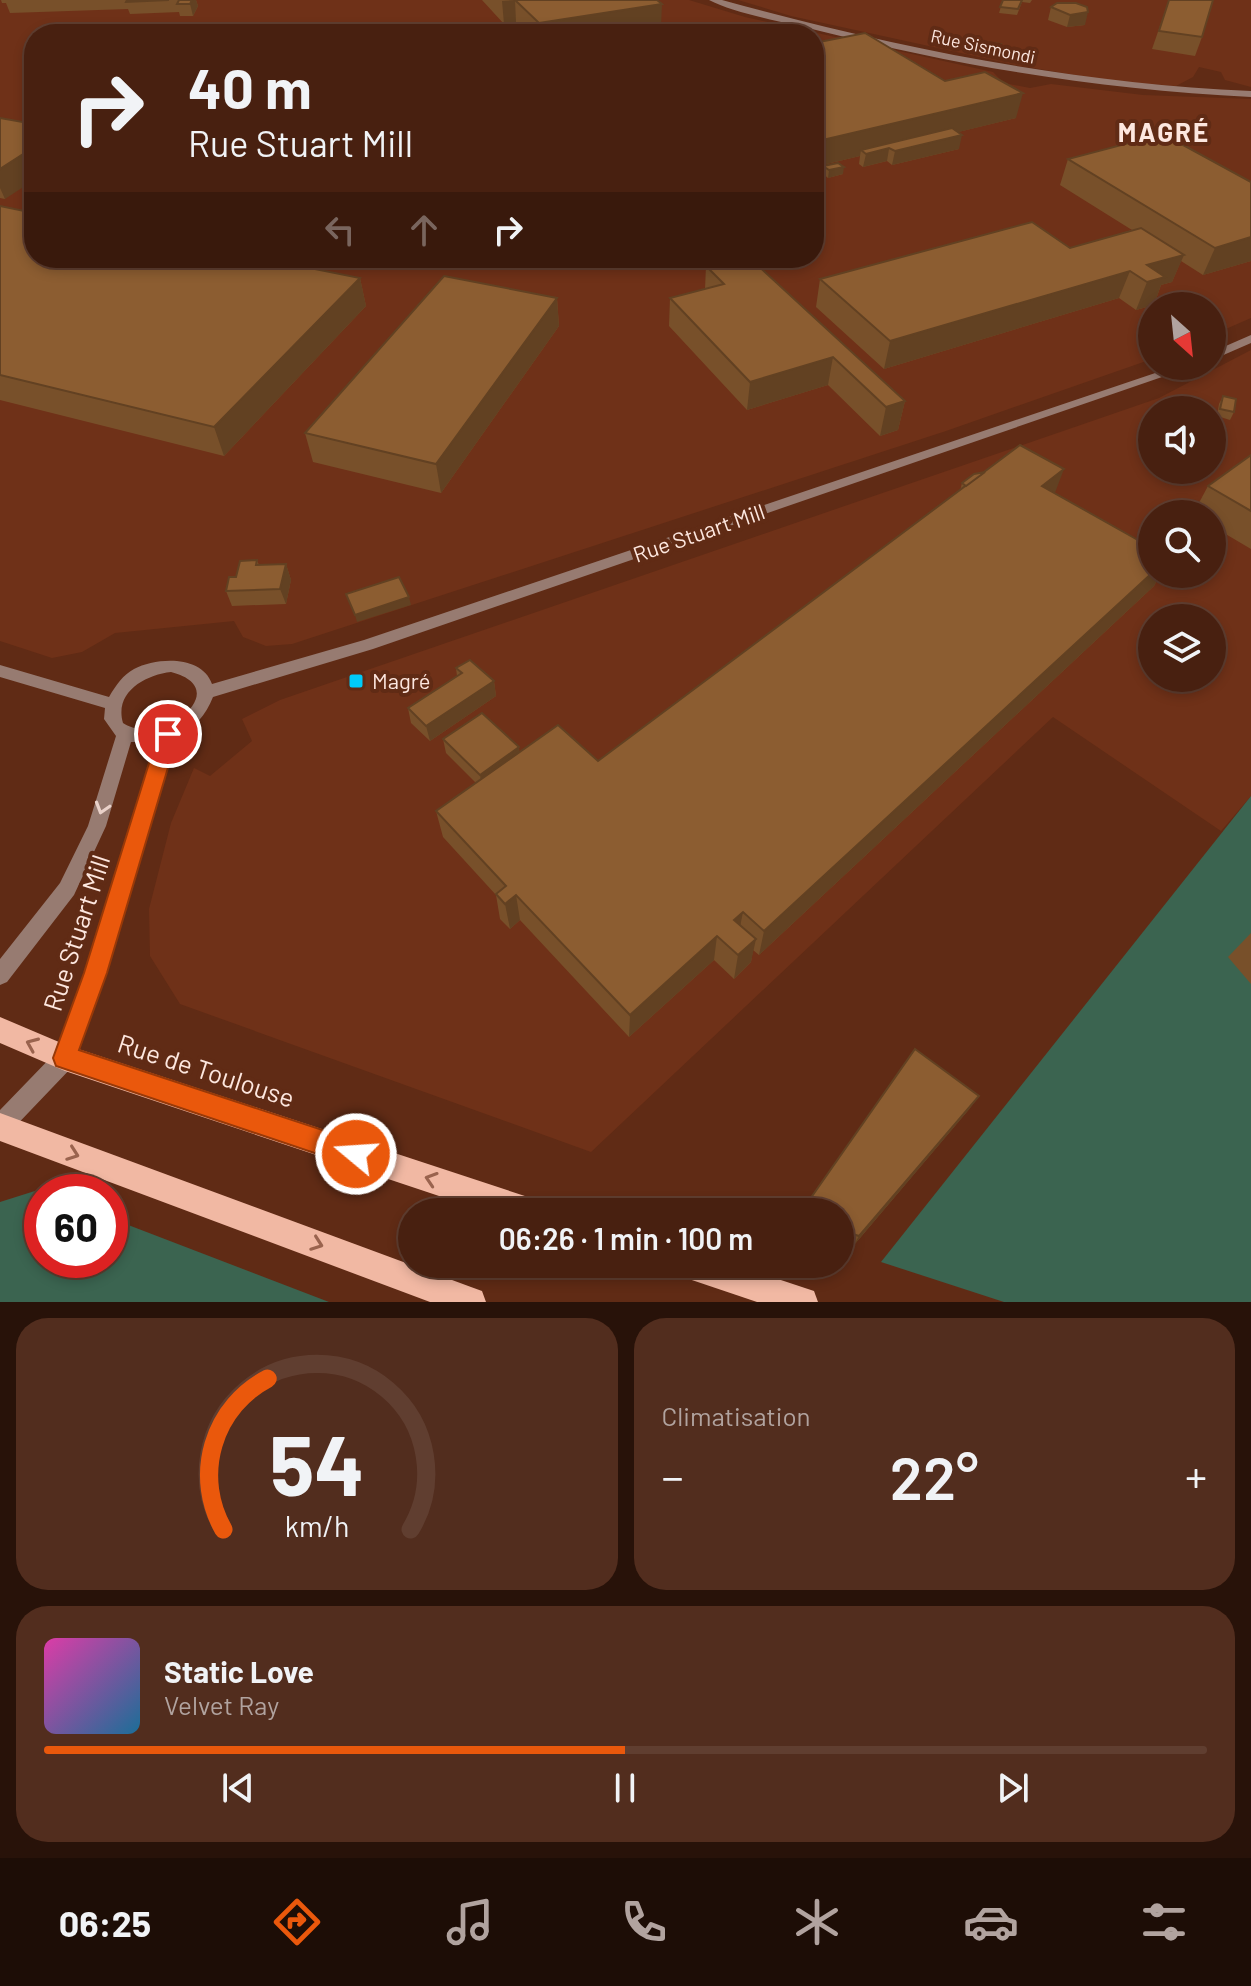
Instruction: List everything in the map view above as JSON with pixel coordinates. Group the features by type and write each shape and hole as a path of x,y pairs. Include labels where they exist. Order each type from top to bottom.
{"main road":[{"name":"Rue de Toulouse","path":"0,1030 65,1058 489,1198"},
{"path":"0,1126 471,1302"},
{"path":"730,1278 803,1302"}],"street":[{"name":"Rue Sismondi","path":"713,0 812,24"},
{"name":"Rue Sismondi","path":"824,27 956,59 1105,85 1251,94"},
{"path":"1226,350 1251,339"},
{"name":"Rue Stuart Mill","path":"207,692 367,645 1147,380"},
{"path":"171,666 197,673 207,692 196,716 168,734 137,737 125,733 116,725 112,704 118,692 141,673 171,666"},
{"path":"0,671 112,704"},
{"name":"Rue Stuart Mill","path":"0,975 67,889 97,826 125,733"},
{"name":"Rue Stuart Mill","path":"0,1126 65,1058 96,973 168,734"}],"shaded area":[{"path":"0,0 689,0 777,24 24,24 24,268 824,268 824,35 993,72 1004,83 1030,88 1051,84 1143,95 1251,99 1251,318 1226,329 1226,292 1138,292 1138,364 946,431 292,644 266,646 243,637 234,621 115,633 82,652 52,658 0,641"},
{"path":"738,0 1251,0 1251,87 1225,80 1221,72 1199,67 1193,77 1176,86 1110,81 1016,65 791,16"},
{"path":"1251,350 1251,796 1221,831 1053,717 591,1152 180,1004 150,956 149,909 171,823 194,768 210,776 252,741 242,719 280,700 1138,405 1138,484 1226,484 1226,396 1163,396 1194,380 1226,380 1226,363"}],"green space":[{"path":"1251,796 1251,1302 1004,1302 881,1262"},
{"path":"24,1194 24,1278 128,1278 128,1225 329,1302 0,1302 0,1202"}],"building":[{"path":"127,0 169,0 126,2"},
{"path":"179,0 192,0 190,4 177,4"},
{"path":"515,0 657,0 662,4 539,23"},
{"path":"1003,0 1022,0 1018,9 1000,7"},
{"path":"1169,0 1213,0 1202,37 1159,31"},
{"path":"1057,3 1076,3 1087,7 1088,12 1070,15 1051,7"},
{"path":"865,33 945,81 985,72 1023,93 824,140 824,41"},
{"path":"971,40 1001,44 998,50 968,46"},
{"path":"0,118 24,122 24,153 0,169"},
{"path":"952,128 962,135 895,151 889,148 866,154 861,150"},
{"path":"1163,134 1251,182 1251,237 1215,248 1068,159"},
{"path":"838,163 844,167 829,170 824,166"},
{"path":"0,206 24,211 24,268 310,268 360,278 214,427 0,375"},
{"path":"1032,222 1070,248 1141,228 1184,255 1147,265 1165,277 1147,282 1130,271 890,341 820,279"},
{"path":"708,268 761,268 905,401 886,407 833,357 750,382 670,298 724,284"},
{"path":"444,276 557,298 436,464 305,433"},
{"path":"1226,397 1236,399 1234,412 1226,410"},
{"path":"1020,445 1064,469 1042,486 1138,540 1138,586 764,931 743,912 734,920 756,939 738,955 717,936 630,1015 516,895 505,904 496,894 506,886 436,811 558,725 598,761"},
{"path":"1251,455 1251,511 1208,486 1226,484 1226,473"},
{"path":"985,472 966,486 962,483 974,474"},
{"path":"257,560 256,565 286,564 280,589 226,591 229,577 236,577 240,561"},
{"path":"399,577 409,597 355,615 346,594"},
{"path":"470,660 494,681 426,726 408,708 462,673 456,668"},
{"path":"482,713 519,747 480,775 443,739"},
{"path":"915,1049 979,1096 859,1236 854,1234 854,1198 811,1198"}],"place":[{"name":"Magré","path":"356,681"}],"district":[{"name":"MAGRÉ","path":"1164,133"}],"route":[{"path":"168,734 96,973 65,1058 356,1154"}]}
